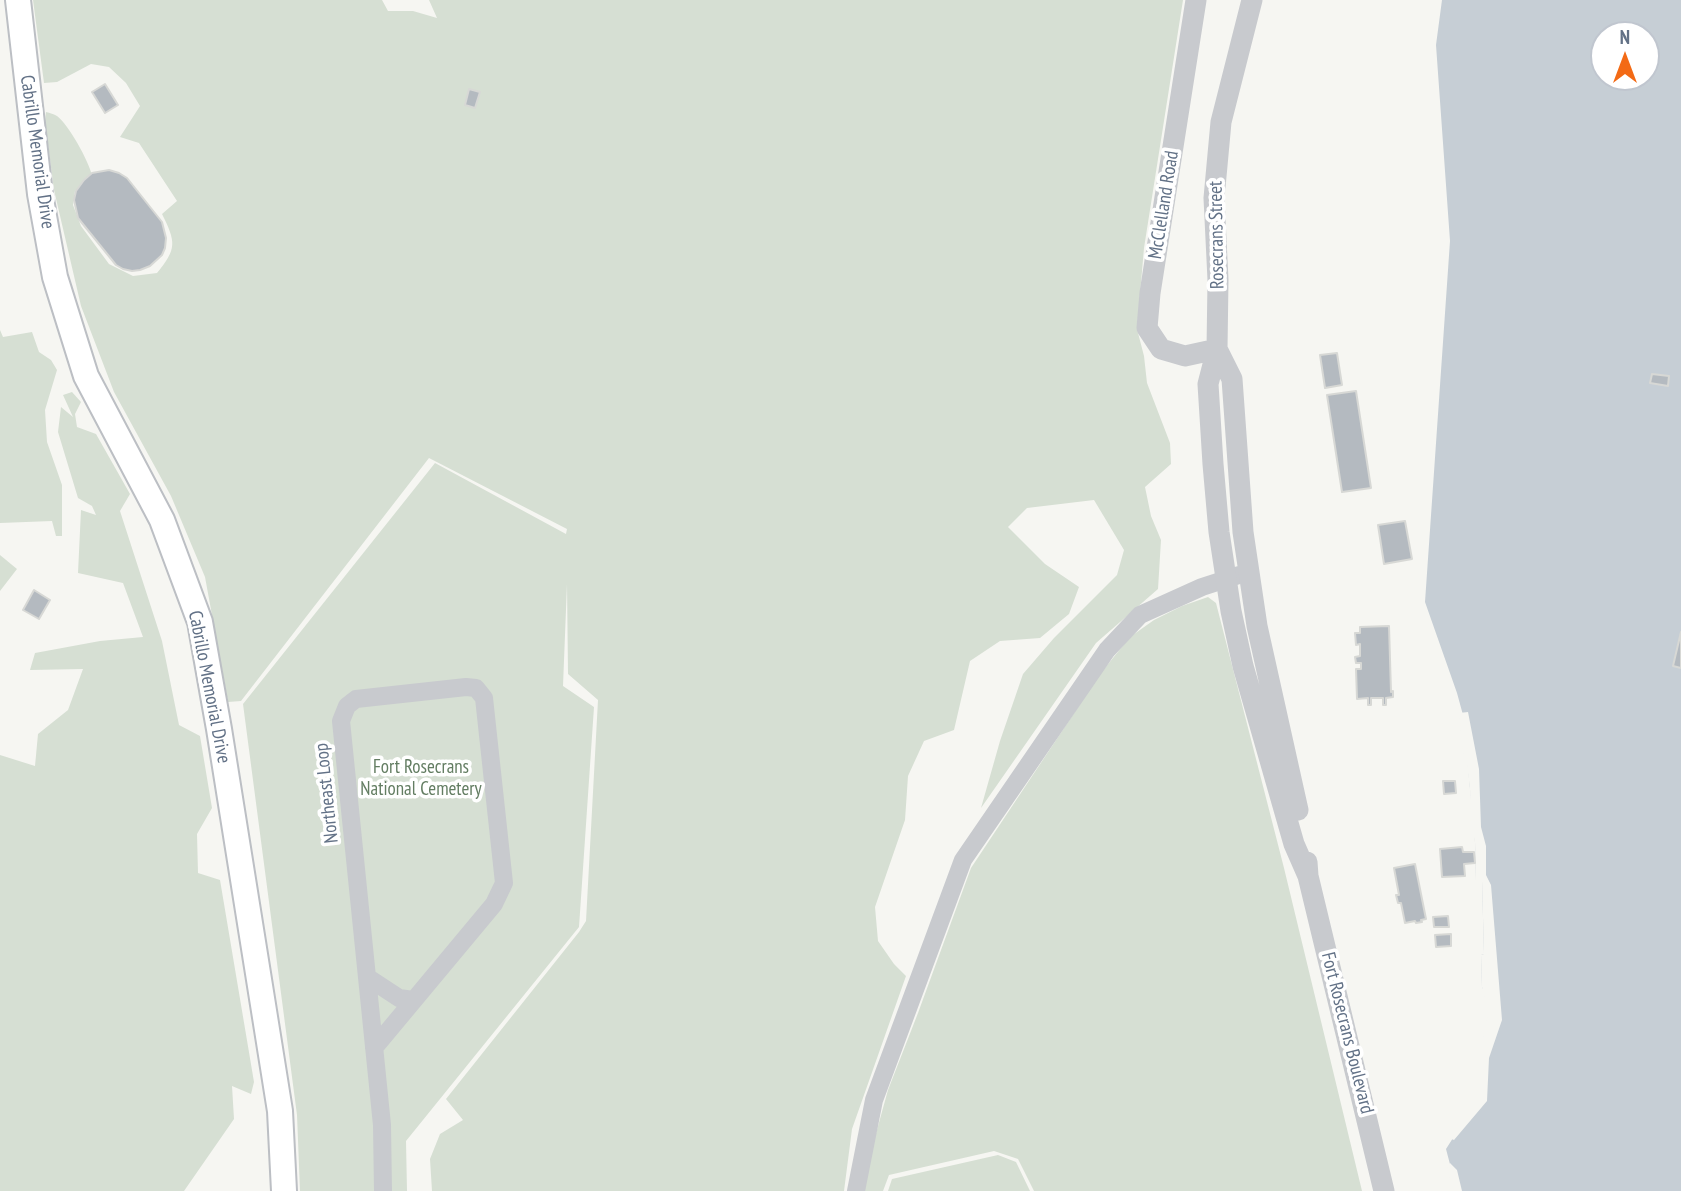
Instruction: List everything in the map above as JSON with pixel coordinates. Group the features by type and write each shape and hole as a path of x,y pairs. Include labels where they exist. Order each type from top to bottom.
{"main road":[{"name":"Cabrillo Memorial Drive","path":"18,0 40,194 55,277 86,376 162,520 200,622 280,1111 285,1191"}],"street":[{"name":"McClelland Road","path":"1196,0 1150,293 1147,328 1161,349 1185,356 1217,349"},
{"name":"Rosecrans Street","path":"1226,578 1219,532 1208,384 1217,349 1218,281 1214,198 1220,122 1252,0"},
{"name":"Rosecrans Street","path":"1217,349 1232,379 1243,532 1249,572"},
{"path":"856,1191 874,1100 962,860 1107,650 1140,615 1202,587 1249,572"},
{"name":"Fort Rosecrans Boulevard","path":"1249,572 1257,626 1305,843 1308,876 1384,1191"},
{"name":"Fort Rosecrans Boulevard","path":"1226,578 1243,666 1294,844 1308,876"},
{"name":"Northeast Loop","path":"476,688 484,698 504,883 494,904 374,1048 341,721 347,706 356,699 476,688"},
{"path":"367,977 399,998 416,997"},
{"path":"374,1048 382,1125 383,1191"}],"green space":[{"name":"Fort Rosecrans National Cemetery","path":"33,0 382,0 388,11 413,11 437,18 429,0 1183,0 1144,248 1137,329 1147,383 1170,443 1171,464 1145,487 1151,516 1161,540 1158,589 1096,643 981,808 1023,674 1054,638 1117,575 1124,550 1094,500 1027,508 1008,527 1045,564 1079,587 1069,614 1040,638 1000,641 970,661 954,730 924,741 908,776 905,820 875,907 878,941 906,976 852,1129 844,1191 432,1191 430,1159 440,1134 463,1120 446,1099 586,921 598,700 568,674 567,584 563,686 594,707 579,927 406,1141 407,1191 300,1191 297,1115 243,704 435,463 566,534 567,529 429,458 241,701 228,702 205,577 171,496 114,392 81,306 54,190 46,112 57,116 67,127 90,169 92,175 75,191 73,205 81,226 109,264 133,276 157,273 168,258 172,245 162,214 177,201 139,143 120,137 140,106 126,83 109,67 91,64 57,82 44,83"},
{"path":"0,330 3,337 32,332 39,352 51,360 57,370 45,410 47,442 62,485 62,536 56,536 52,521 0,523"},
{"path":"72,392 81,402 75,414 77,427 96,434 130,494 120,511 162,641 179,725 200,736 212,808 197,834 198,873 220,880 254,1082 251,1094 232,1086 234,1119 184,1191 0,1191 0,755 35,766 38,734 68,710 83,669 30,670 35,653 100,641 143,637 123,583 78,573 81,510 96,515 92,506 78,498 58,432 61,407 73,417 63,395"},
{"path":"0,555 17,569 0,591"},
{"path":"1208,597 1216,603 1284,868 1362,1191 1034,1191 1018,1159 994,1151 889,1175 883,1191 864,1191 870,1155 888,1090 971,868 1100,674 1130,637 1154,620"},
{"path":"998,1155 1016,1162 1030,1191 888,1191 892,1179"}],"shaded area":[{"path":"1442,0 1681,0 1681,1191 1457,1191 1446,1149 1479,1097 1493,1010 1482,987 1482,881 1476,881 1463,715 1425,602 1450,241 1436,45"}],"pier":[{"path":"1468,712 1479,769 1481,827 1486,846 1486,875 1491,885 1502,1020 1489,1058 1487,1101 1454,1140 1449,1138 1476,1096 1482,1042 1489,1010 1482,987 1482,881 1476,881 1470,789 1459,713"},
{"path":"1450,1163 1457,1170 1462,1191 1454,1191 1447,1168"}],"building":[{"path":"105,84 118,105 105,113 92,92"},
{"path":"469,89 480,92 475,108 465,105"},
{"path":"109,170 127,178 162,222 166,238 162,255 150,266 140,270 132,271 116,265 78,218 74,200 76,191 92,173"},
{"path":"1337,353 1342,385 1325,388 1320,355"},
{"path":"1652,374 1669,376 1668,386 1650,383"},
{"path":"1356,391 1371,488 1342,492 1327,395"},
{"path":"1405,521 1412,559 1384,564 1378,525"},
{"path":"34,590 50,600 39,619 23,610"},
{"path":"1389,626 1393,697 1386,698 1386,705 1383,705 1383,698 1371,698 1371,705 1368,705 1368,698 1357,699 1356,669 1361,669 1361,663 1356,663 1355,657 1360,656 1360,644 1356,645 1355,633 1360,633 1360,627"},
{"path":"1681,632 1681,668 1673,666"},
{"path":"1443,781 1455,781 1456,793 1444,794"},
{"path":"1462,847 1463,852 1474,852 1475,863 1464,864 1465,876 1442,877 1440,849"},
{"path":"1415,864 1426,919 1421,920 1422,922 1405,923 1401,903 1398,903 1396,895 1399,895 1394,868"},
{"path":"1448,916 1449,927 1434,927 1433,917"},
{"path":"1451,934 1451,946 1436,947 1435,935"}]}
